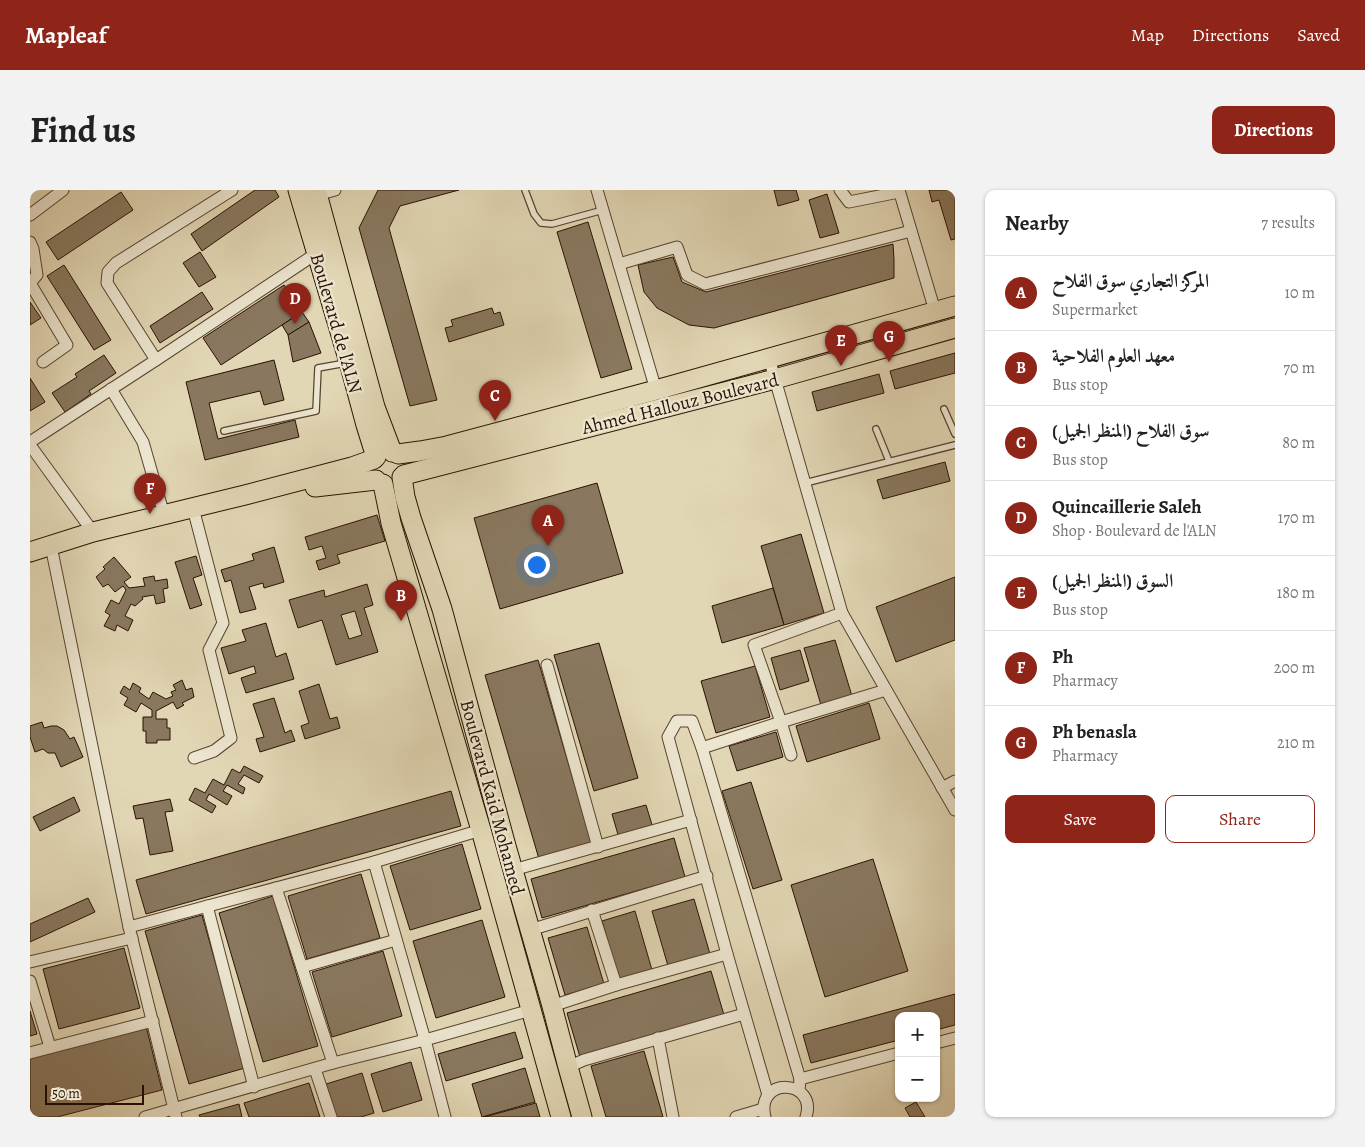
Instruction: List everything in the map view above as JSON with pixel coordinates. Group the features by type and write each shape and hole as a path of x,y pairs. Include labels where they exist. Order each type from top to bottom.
{"main road":[{"name":"Boulevard de l'ALN","path":"298,190 366,425 385,455"},
{"name":"Boulevard de l'ALN","path":"323,192 385,455"},
{"name":"Ahmed Hallouz Boulevard","path":"245,495 352,467 385,455 446,446 656,390 955,306"},
{"name":"Ahmed Hallouz Boulevard","path":"403,476 775,379 955,328"},
{"path":"352,467 363,447 366,425"},
{"path":"30,552 93,532 245,495 379,482 391,485 399,481 403,476 405,470 404,461 385,455 370,468 373,476 379,482"},
{"name":"Boulevard Kaid Mohamed","path":"403,476 405,497 442,609 512,870 582,1117"},
{"name":"Boulevard Kaid Mohamed","path":"379,482 481,830 561,1117"}],"street":[{"path":"30,215 63,190"},
{"path":"156,360 107,283 108,272 116,263 232,190"},
{"path":"597,190 656,390"},
{"path":"840,190 849,202 899,191 935,311"},
{"path":"619,264 677,247 686,275 705,284 911,231"},
{"path":"30,242 34,249 36,275 30,283 68,345 43,362"},
{"path":"93,532 30,444 316,253"},
{"path":"769,358 842,613 955,810"},
{"path":"110,389 143,442 164,515"},
{"path":"193,508 223,623 209,650 231,738 214,751 194,758"},
{"path":"51,546 130,933 175,1113"},
{"path":"791,755 754,645 842,613"},
{"path":"547,665 598,847"},
{"path":"702,748 886,690"},
{"path":"768,1095 727,954 668,737 677,720 692,720 702,748 800,1079 799,1091"},
{"path":"942,788 955,781"},
{"path":"512,870 691,820"},
{"path":"30,962 130,933 207,906 374,862 481,830"},
{"path":"374,862 445,1117"},
{"path":"530,930 707,876"},
{"path":"276,888 333,1063"},
{"path":"207,906 254,1087"},
{"path":"592,910 616,985"},
{"path":"302,967 396,940"},
{"path":"552,1006 616,985 727,954"},
{"path":"30,981 50,1047"},
{"path":"145,1117 175,1113 333,1063 425,1040 531,1010"},
{"path":"568,1067 584,1060 744,1014"},
{"path":"30,1052 152,1021"},
{"path":"658,1038 673,1117"},
{"path":"940,1042 955,1038"},
{"path":"800,1079 895,1054"},
{"path":"315,1069 331,1117"},
{"path":"736,1117 764,1113 765,1099 768,1095 773,1090 786,1086 799,1091 804,1096 808,1108 806,1117"}],"lane":[{"path":"525,190 534,214 541,223 552,224 603,210"},
{"path":"224,431 316,411 318,368 349,362"},
{"path":"944,409 955,434"},
{"path":"876,429 889,461"},
{"path":"805,483 955,445"}],"building":[{"path":"255,190 275,190 279,197 202,251 191,234"},
{"path":"378,190 459,190 400,206 389,228 437,400 410,406 359,228"},
{"path":"774,190 796,190 799,200 778,206"},
{"path":"929,190 955,190 955,239 951,240 939,200 932,202"},
{"path":"121,192 133,210 58,260 46,242"},
{"path":"827,194 839,233 820,238 809,200"},
{"path":"588,222 632,369 601,378 557,232"},
{"path":"893,244 894,278 714,328 689,325 657,308 644,292 638,265 673,257 682,282 706,292"},
{"path":"200,252 216,277 199,287 183,263"},
{"path":"64,265 111,340 94,350 47,276"},
{"path":"284,285 302,312 221,365 203,338"},
{"path":"202,292 213,309 160,343 150,326"},
{"path":"30,302 41,318 30,325"},
{"path":"492,308 494,314 500,312 504,325 449,342 445,328 453,326 451,320"},
{"path":"302,312 309,322 288,335 282,325"},
{"path":"309,322 321,353 293,362 288,335"},
{"path":"955,353 955,373 895,389 890,371"},
{"path":"104,355 116,373 89,391 91,394 65,412 52,393 77,377 75,374"},
{"path":"274,360 284,400 264,405 260,391 209,403 218,439 295,420 299,437 205,460 186,382"},
{"path":"879,374 884,393 817,411 812,392"},
{"path":"30,378 45,402 30,411"},
{"path":"945,462 950,481 883,499 877,480"},
{"path":"597,483 623,573 500,609 474,518"},
{"path":"377,515 385,541 337,555 340,563 319,570 316,561 326,558 322,546 309,550 305,537"},
{"path":"801,534 824,613 784,625 761,546"},
{"path":"274,547 284,582 264,588 263,583 249,587 256,609 240,613 231,580 225,582 221,570 254,560 252,554"},
{"path":"196,556 202,575 193,578 202,605 190,609 175,562"},
{"path":"114,557 131,577 124,582 129,588 145,586 143,578 154,576 155,581 167,579 168,588 163,589 165,602 156,604 154,595 142,597 143,599 135,606 131,604 125,616 133,620 128,631 117,625 115,631 104,626 110,615 105,612 111,600 119,604 126,590 123,586 115,592 108,584 103,587 96,577"},
{"path":"955,577 955,640 896,662 876,607"},
{"path":"367,584 373,605 364,608 378,652 336,665 322,620 298,628 289,600 324,590 325,597","holes":["355,611 362,635 349,639 341,615"]},
{"path":"773,588 784,625 722,643 712,606"},
{"path":"266,623 276,657 286,653 294,679 246,693 241,678 256,673 254,666 229,674 221,648 246,641 242,630"},
{"path":"835,640 852,696 821,705 804,648"},
{"path":"599,643 638,778 594,791 554,655"},
{"path":"800,650 809,681 780,690 771,658"},
{"path":"538,660 592,844 539,859 485,675"},
{"path":"755,666 770,717 716,733 701,681"},
{"path":"182,680 186,690 192,688 194,697 182,703 184,705 177,709 173,702 156,711 156,719 167,719 167,728 170,728 170,740 157,740 157,743 146,743 146,731 143,731 143,717 152,717 152,710 141,703 136,712 124,705 128,698 120,693 124,686 130,690 133,683 141,688 139,692 149,699 153,692 166,699 173,696 171,692 176,690 173,685"},
{"path":"319,684 330,719 337,717 340,728 305,739 301,726 309,723 299,691"},
{"path":"274,698 285,733 291,730 295,741 260,752 256,739 264,737 253,704"},
{"path":"869,703 880,739 807,762 796,726"},
{"path":"42,722 44,728 57,726 64,730 70,739 74,737 83,757 61,767 55,753 48,753 43,749 35,752 30,737 30,726"},
{"path":"776,732 783,757 737,771 729,746"},
{"path":"244,766 263,776 259,783 244,775 238,784 245,788 243,794 227,785 223,791 232,796 227,805 209,794 206,800 216,806 212,813 189,800 195,788 205,793 213,779 224,785 232,769 240,773"},
{"path":"751,782 782,880 753,889 722,791"},
{"path":"451,791 461,826 146,914 136,880"},
{"path":"74,797 80,811 40,831 33,817"},
{"path":"170,799 173,811 165,812 173,851 150,855 143,818 136,819 133,806"},
{"path":"646,805 653,828 619,838 612,814"},
{"path":"674,838 685,877 542,918 531,879"},
{"path":"462,844 481,909 410,930 390,866"},
{"path":"873,859 908,971 825,997 791,885"},
{"path":"361,874 380,938 307,959 288,896"},
{"path":"273,896 318,1046 263,1062 219,913"},
{"path":"88,898 95,912 30,942 30,924"},
{"path":"694,899 710,954 668,966 652,911"},
{"path":"635,911 652,970 619,980 602,921"},
{"path":"202,915 245,1068 189,1084 145,931"},
{"path":"482,920 505,997 436,1018 413,941"},
{"path":"587,927 604,984 565,995 548,938"},
{"path":"124,948 140,1008 59,1029 43,969"},
{"path":"383,951 402,1016 332,1037 312,972"},
{"path":"711,971 724,1015 580,1057 567,1013"},
{"path":"955,994 955,1025 940,1029 940,1012 895,1012 895,1041 811,1063 803,1035"},
{"path":"30,1011 37,1034 30,1036"},
{"path":"146,1026 162,1090 57,1117 30,1117 30,1055"},
{"path":"515,1032 523,1058 446,1081 438,1054"},
{"path":"644,1051 663,1117 606,1117 591,1066"},
{"path":"411,1062 422,1100 383,1112 371,1074"},
{"path":"525,1068 535,1102 482,1117 472,1084"},
{"path":"362,1073 374,1113 361,1117 336,1117 326,1084"},
{"path":"309,1083 320,1117 249,1117 244,1103"},
{"path":"916,1102 925,1117 910,1117 905,1108"},
{"path":"536,1103 540,1117 484,1117"},
{"path":"239,1104 242,1117 200,1117 199,1115"}],"place":[{"name":"Quincaillerie Saleh","path":"295,324"},
{"name":"Ph benasla","path":"889,362"},
{"name":"السوق (المنظر الجميل)","path":"841,366"},
{"name":"سوق الفلاح (المنظر الجميل)","path":"495,421"},
{"name":"Ph","path":"150,514"},
{"name":"المركز التجاري سوق الفلاح","path":"548,546"},
{"name":"معهد العلوم الفلاحية","path":"401,621"}]}
